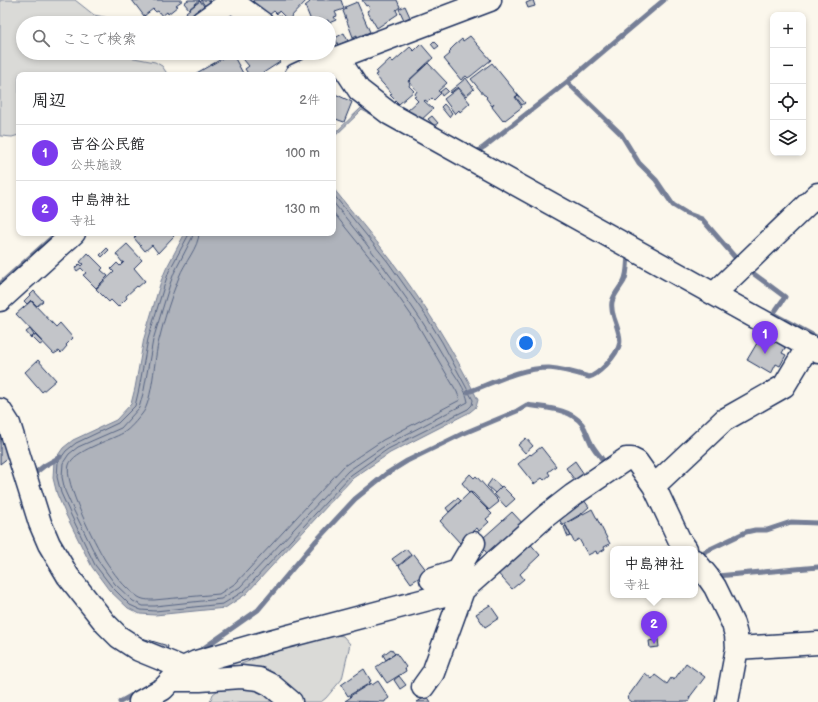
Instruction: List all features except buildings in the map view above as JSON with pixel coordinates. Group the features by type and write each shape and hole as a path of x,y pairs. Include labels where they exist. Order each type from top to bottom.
{"street":[{"path":"213,16 240,2 255,16"},
{"path":"336,53 478,2"},
{"path":"300,72 318,60"},
{"path":"320,60 336,72"},
{"path":"336,72 390,114 813,349 784,386 724,420 654,486"},
{"path":"714,294 818,194"},
{"path":"0,300 71,236"},
{"path":"0,410 9,424 40,523 52,550 68,576 118,637 177,674 200,680 241,677 258,679 271,685 291,702"},
{"path":"140,702 163,689 177,674 196,662 463,582 573,495 626,459 631,459 637,462 654,486 679,539 684,546"},
{"path":"423,688 433,673 463,582 474,543"},
{"path":"698,565 712,582 730,618 734,630 737,648 727,702"},
{"path":"431,579 463,582"},
{"path":"737,648 818,643"}],"shaded area":[{"path":"0,0 75,0 94,15 99,16 16,16 16,60 145,60 155,62 162,66 166,72 16,72 16,136 12,137 0,135"},
{"path":"337,635 343,636 350,644 342,679 321,702 303,702 297,697 238,667 241,664 311,638"},
{"path":"225,685 260,691 271,696 270,702 210,702 213,694"}],"water":[{"path":"362,107 460,160 461,163 362,110 336,135 336,132"},
{"path":"336,192 391,260 427,310 449,346 478,400 476,407 470,412 390,453 353,478 246,594 225,608 155,615 140,614 128,608 109,590 92,567 66,515 57,494 53,478 54,461 63,448 73,440 116,420 131,404 144,338 166,269 183,236 336,236"}],"waterway":[{"path":"473,154 567,82 664,0"},
{"path":"567,82 621,134 639,163 656,180 673,205 686,213 702,219 739,262"},
{"path":"0,284 54,236"},
{"path":"468,392 508,376 528,370 549,368 559,369 589,377 594,375 606,365 616,352 620,343 619,332 612,312 612,302 614,296 624,281 627,271 628,254"},
{"path":"750,271 785,297 773,314 818,338"},
{"path":"198,652 258,610 315,542 355,499 386,474 407,461 462,434 517,411 527,405 549,408 564,412 577,419 585,428 593,447 604,462"},
{"path":"34,474 44,466 60,457"},
{"path":"702,553 746,532 767,530 791,522 818,523"},
{"path":"717,576 818,567"},
{"path":"120,702 136,693"}],"place":[{"name":"吉谷公民館","path":"765,354"},
{"name":"中島神社","path":"654,644"}]}
